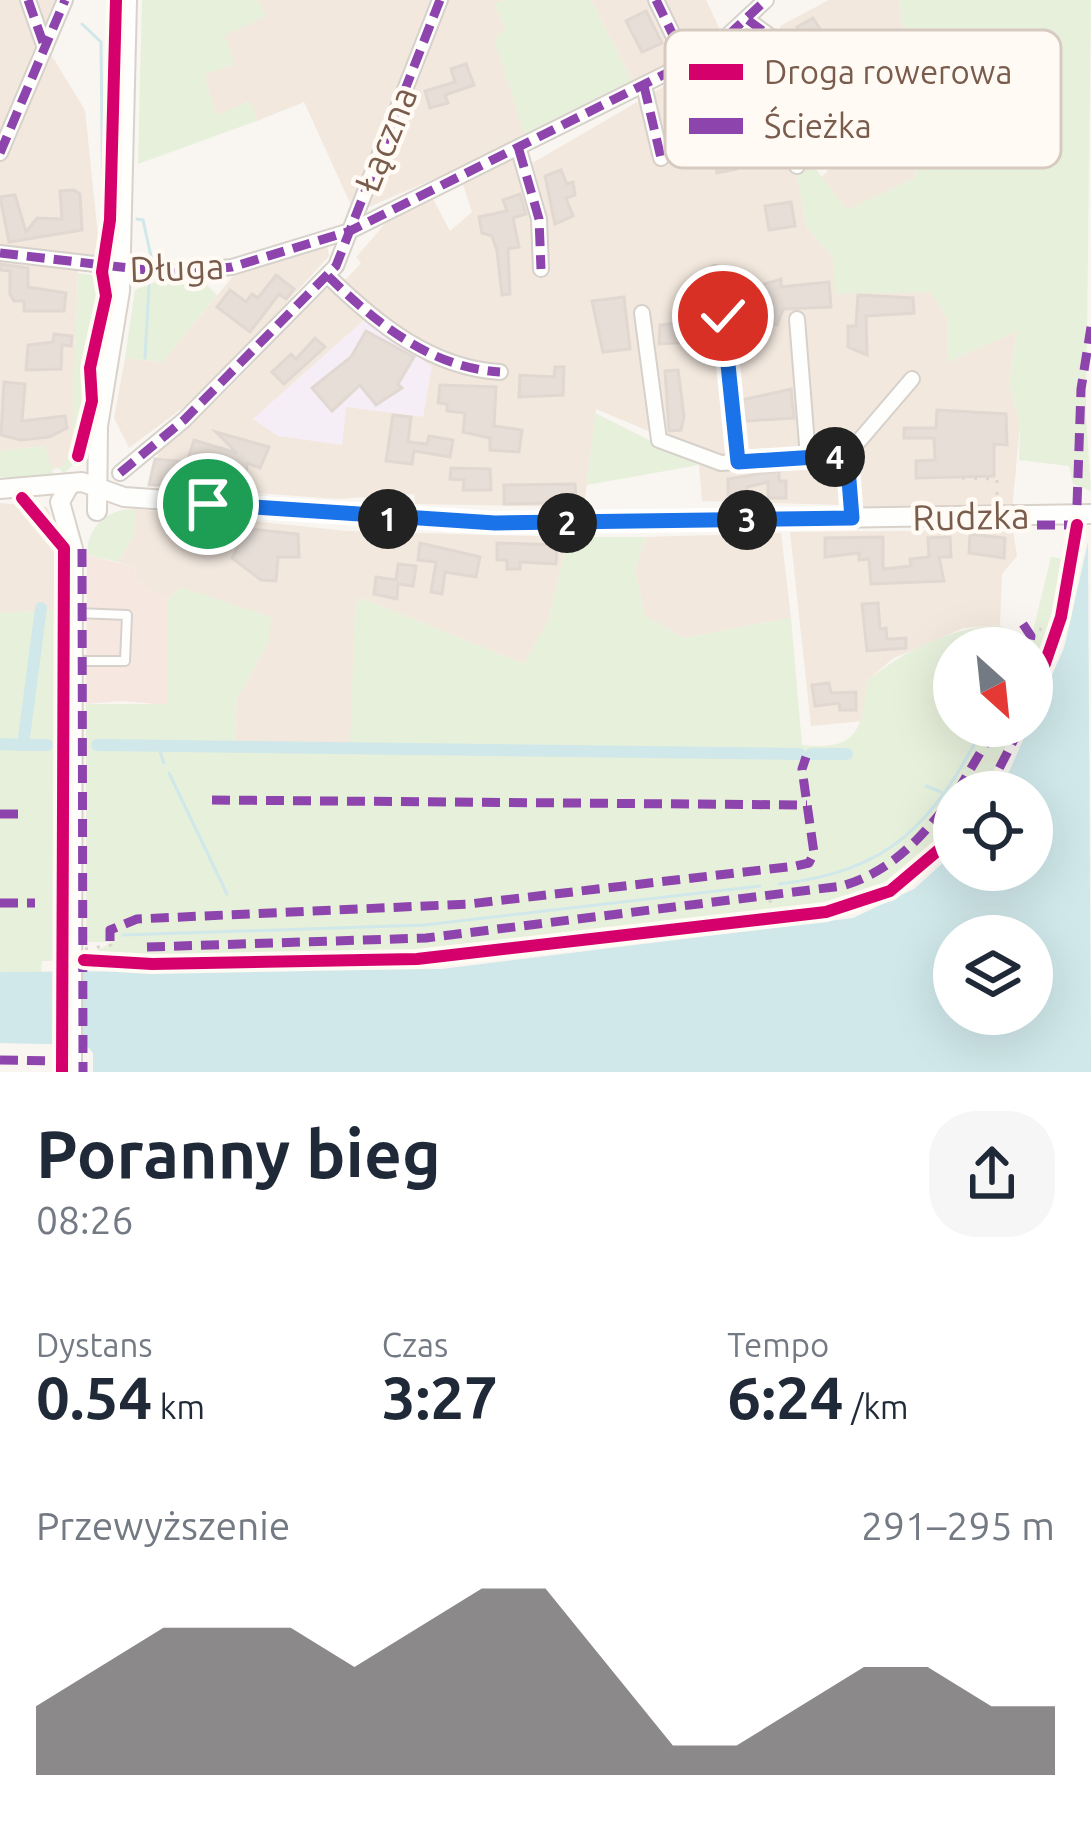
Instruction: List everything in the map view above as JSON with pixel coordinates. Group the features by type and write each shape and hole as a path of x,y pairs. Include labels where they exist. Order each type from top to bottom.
{"main road":[{"path":"93,515 80,485 112,356 121,270 128,0"},
{"path":"72,1067 80,956 73,549 61,495 80,485"},
{"name":"Rudzka","path":"0,489 80,485 124,497 431,521 1091,514"},
{"name":"Rudzka","path":"31,490 63,512"},
{"path":"73,549 93,515 124,497"},
{"path":"63,512 93,515"}],"street":[{"path":"28,0 45,48"},
{"path":"0,153 65,0"},
{"name":"Łączna","path":"120,472 184,420 328,277 440,0"},
{"path":"656,0 671,30"},
{"name":"Długa","path":"737,30 766,0"},
{"path":"748,20 762,30"},
{"name":"Długa","path":"0,253 121,270 220,270 350,231 665,75"},
{"path":"644,86 661,158"},
{"path":"519,150 539,219 541,268"},
{"path":"716,273 738,462"},
{"path":"328,277 383,324 431,354 462,367 500,372"},
{"path":"642,313 659,440 707,461 847,455"},
{"path":"797,319 808,457"},
{"path":"852,518 847,455 912,379"}],"lane":[{"path":"73,614 127,615 125,661 73,661"}],"path":[{"path":"962,478 997,479 997,507"},
{"path":"770,900 772,916"},
{"path":"80,956 111,945 110,941"}],"shaded area":[{"path":"0,0 70,0 50,53 85,110 100,255 94,259 0,248"},
{"path":"258,0 437,0 351,205 304,102 257,121 250,101 216,116 204,75 233,64 224,34 265,16"},
{"path":"446,0 504,0 495,4 506,30 526,139 362,210"},
{"path":"591,0 653,0 667,30 665,67 633,83"},
{"path":"661,0 706,0 720,30 675,30"},
{"path":"829,0 899,0 903,30 781,30 780,26"},
{"path":"665,86 665,168 796,168 807,228 833,257 931,292 947,318 948,362 1017,331 1009,383 1020,424 1012,511 855,509 852,478 863,442 855,436 824,451 811,443 803,452 703,454 596,409 584,507 415,504 414,494 337,499 149,485 160,448 219,398 326,289 347,278 361,263 356,257 391,217 432,197 450,231 472,212 462,181 512,159 537,227 536,274 545,274 548,267 529,165"},
{"path":"830,168 915,168 916,178 847,210 821,178"},
{"path":"327,246 329,256 208,389 129,448 114,418 125,358 162,362 234,275"},
{"path":"0,259 78,270 72,447 64,466 52,468 44,446 0,451"},
{"path":"366,318 432,367 423,417 346,407 342,445 278,436 253,419"},
{"path":"777,460 842,464 844,505 702,501 699,465 731,470"},
{"path":"0,503 47,507 58,534 60,610 0,613"},
{"path":"135,509 347,531 568,537 549,619 524,664 361,598 355,606 351,744 234,745 237,698 269,642 181,587 167,601 135,579 136,567 118,562 134,535"},
{"path":"1013,530 1017,556 1002,574 1000,625 933,627 933,641 892,659 867,681 863,721 811,726 790,532"},
{"path":"781,533 791,618 684,638 644,615 635,568 646,537"},
{"path":"87,555 136,567 135,579 167,601 167,705 86,704"}],"green space":[{"path":"142,0 258,0 266,16 225,35 234,64 204,75 216,115 251,101 257,121 138,164"},
{"path":"591,0 633,83 526,139 494,38 506,30 494,4"},
{"path":"899,0 1091,0 1086,415 1091,491 1073,484 1069,466 1019,460 1020,424 1009,383 1017,331 948,362 947,318 931,292 835,294 833,257 807,228 796,172 802,168 816,169 847,210 916,177 915,168 1061,168 1061,30 903,30"},
{"path":"78,273 91,275 102,290 87,353 88,396 78,436 72,436"},
{"path":"199,277 217,295 162,362 125,358 135,290 165,278"},
{"path":"595,413 699,465 587,485"},
{"path":"72,445 76,461 64,474 59,468 52,470 54,478 0,477 0,451 45,446 52,468 64,466"},
{"path":"135,509 134,535 118,562 87,555 90,536 100,522 115,512"},
{"path":"568,537 646,537 635,568 644,615 684,638 791,618 802,745 835,744 854,734 863,713 867,681 933,642 933,747 1006,747 994,771 933,771 933,851 893,886 845,906 390,958 148,961 87,956 113,942 86,942 86,704 167,704 167,601 181,587 271,617 269,642 237,698 234,744 350,744 355,606 361,598 524,664 549,619"},
{"path":"1051,557 1069,560 1053,629 1034,627"},
{"path":"60,610 55,961 42,961 41,973 0,972 0,613"}],"water":[{"path":"1088,542 1091,1072 93,1072 93,1053 86,1045 0,1043 0,972 441,969 853,918 914,889 933,872 933,891 1053,891 1053,771 1009,771 1020,747 1053,747 1053,673 1064,648"}],"building":[{"path":"646,11 662,43 642,52 626,21"},
{"path":"813,18 821,30 799,30"},
{"path":"466,64 474,85 445,95 448,103 430,108 425,91 455,82 451,69"},
{"path":"561,170 567,184 573,182 575,195 566,198 573,216 555,224 545,176"},
{"path":"60,191 80,194 82,230 9,242 0,197 15,195 26,232 37,218 62,219"},
{"path":"520,194 526,214 513,218 519,247 508,249 510,294 502,295 497,251 492,236 482,233 479,217 507,211 503,200"},
{"path":"791,202 795,226 769,230 765,206"},
{"path":"0,264 28,268 28,287 66,293 64,311 24,311 24,301 14,301 10,294 10,271 0,270"},
{"path":"276,275 294,289 286,299 279,294 250,332 217,307 230,290 246,302 252,294 258,298"},
{"path":"781,279 781,287 829,282 831,307 783,309 777,325 753,317 754,326 734,328 731,306 747,305 745,290"},
{"path":"858,295 913,298 914,313 866,316 867,355 848,347 848,326 856,326"},
{"path":"624,297 630,349 603,352 592,301"},
{"path":"677,323 678,329 711,323 710,341 659,344 660,325"},
{"path":"366,331 414,357 398,384 402,388 376,405 360,385 332,411 312,388 351,357"},
{"path":"54,334 72,336 71,346 62,345 61,369 26,370 28,345 53,342"},
{"path":"315,338 325,347 284,384 272,372 291,354 296,359"},
{"path":"555,367 564,367 563,395 519,397 520,375 554,377"},
{"path":"678,370 684,416 681,430 669,431 665,371"},
{"path":"4,382 25,384 22,421 65,416 67,428 49,437 21,440 1,435"},
{"path":"440,385 496,387 494,426 522,430 519,452 490,450 490,438 463,432 465,413 447,411 447,404 438,403"},
{"path":"791,389 794,418 745,421 742,400"},
{"path":"937,410 1006,414 1007,445 994,444 994,476 916,478 916,461 935,460 934,438 904,438 904,428 936,428"},
{"path":"393,415 411,417 408,442 427,444 429,436 453,440 450,457 414,451 412,464 386,461"},
{"path":"216,432 269,447 260,468 247,463 245,484 229,483 230,465 196,456 192,485 149,485 155,459 187,462 194,440 237,453"},
{"path":"451,468 490,469 491,490 463,490 464,480 450,479"},
{"path":"779,471 779,481 786,481 786,498 768,498 768,482 747,487 747,495 728,495 728,479"},
{"path":"575,484 576,502 504,504 504,485"},
{"path":"212,525 298,534 299,557 278,557 276,581 261,580 232,558 238,547 211,542"},
{"path":"970,534 1005,538 1004,558 969,553"},
{"path":"883,537 883,569 911,566 910,559 929,557 928,538 950,537 951,557 939,557 944,581 871,584 869,559 859,560 859,553 825,557 825,538"},
{"path":"420,543 480,557 476,577 445,572 442,594 431,592 436,562 418,560"},
{"path":"497,543 557,545 556,564 520,562 520,569 507,569 507,560 497,560"},
{"path":"398,564 416,566 413,586 398,584 397,599 374,594 376,577 396,580"},
{"path":"878,603 880,629 886,628 887,639 906,638 906,648 867,651 862,604"},
{"path":"829,683 831,693 856,692 856,710 840,710 839,703 815,706 812,685"}],"waterway":[{"path":"82,24 101,42 103,217"},
{"path":"137,219 143,220 152,261"},
{"path":"145,358 149,285"},
{"path":"0,744 23,745 41,608"},
{"path":"23,745 47,745"},
{"path":"97,745 800,754"},
{"path":"158,746 164,763"},
{"path":"779,884 851,868 904,837 946,790 972,747"},
{"path":"811,754 847,754"},
{"path":"169,773 227,894"},
{"path":"926,786 933,789"},
{"path":"123,935 425,925 760,886"}],"marked path":[{"path":"28,0 45,48"},
{"path":"0,153 65,0"},
{"path":"120,473 184,420 336,266 440,0"},
{"path":"656,0 671,30"},
{"path":"734,30 766,0"},
{"path":"748,20 762,30"},
{"path":"0,253 172,273 232,267 350,231 665,74"},
{"path":"644,86 661,158"},
{"path":"519,150 539,219 541,269"},
{"path":"328,276 406,340 451,362 500,372"},
{"path":"1077,505 1081,389 1091,327"},
{"path":"1037,525 1077,525 1076,533"},
{"path":"82,549 83,1072"},
{"path":"969,771 984,747"},
{"path":"998,771 1010,747"},
{"path":"110,941 110,930 137,919 469,904 809,863 814,853 802,769 806,757"},
{"path":"212,800 807,805"},
{"path":"0,814 27,814"},
{"path":"147,947 426,938 842,886 877,871 905,851 933,821"},
{"path":"0,903 35,903"},
{"path":"0,1060 62,1061"}],"cycle path":[{"path":"78,456 92,401 90,368 106,296 102,272 110,220 116,0"},
{"path":"22,498 64,548 62,1072"},
{"path":"1053,640 1077,525"},
{"path":"84,960 152,964 417,959 826,912 890,891 933,855"}],"route":[{"path":"208,504 495,523 852,518 847,455 738,462 723,316"}]}
